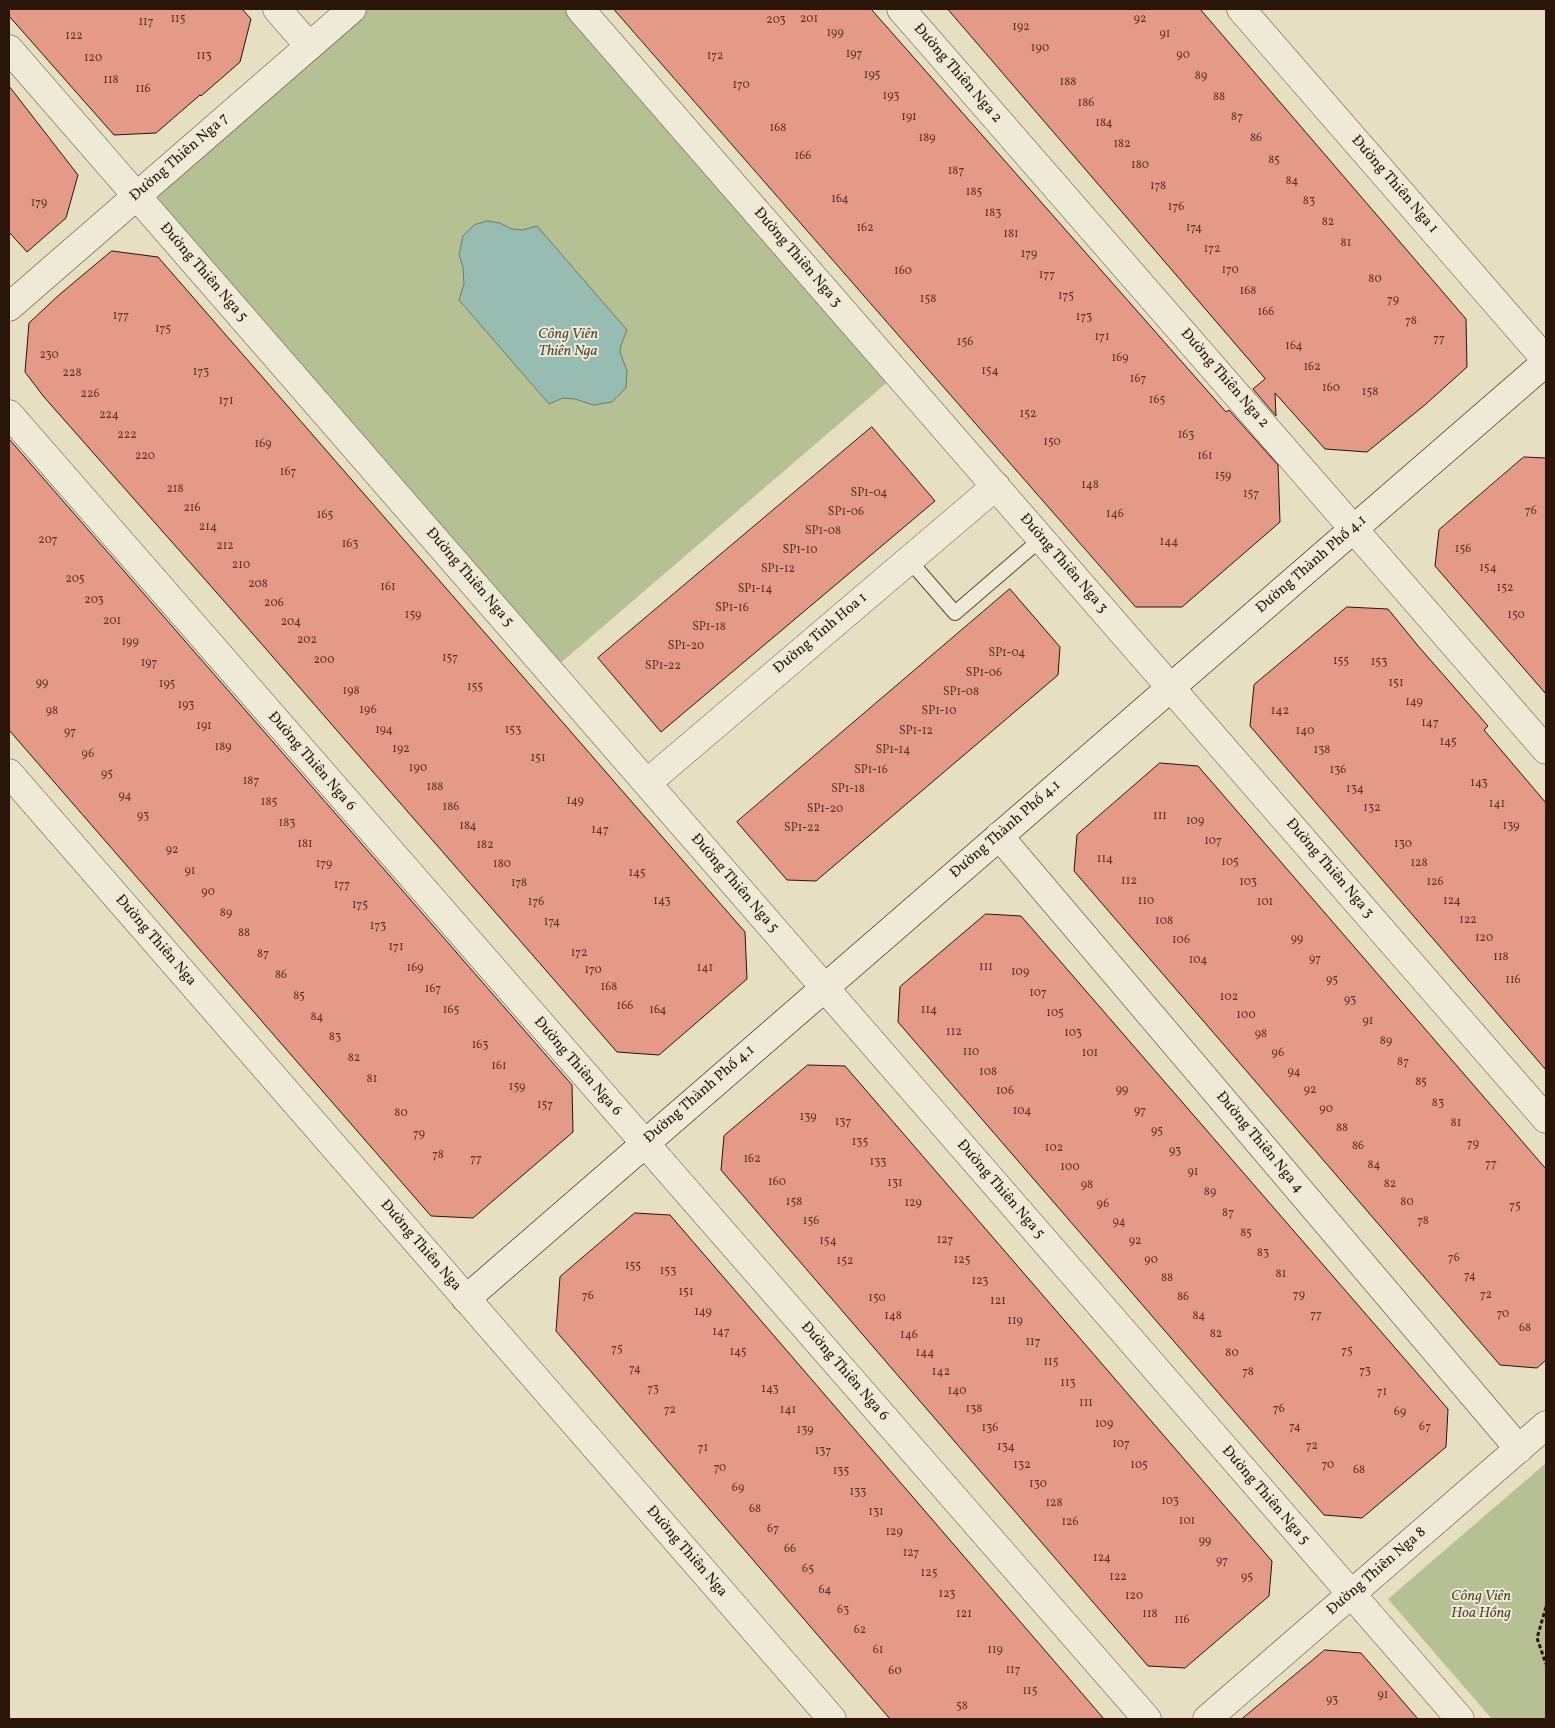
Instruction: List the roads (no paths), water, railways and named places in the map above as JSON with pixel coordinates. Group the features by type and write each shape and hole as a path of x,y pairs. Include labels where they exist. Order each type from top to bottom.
{"street":[{"path":"277,9 309,46"},
{"name":"Đường Thiên Nga 7","path":"9,306 352,9"},
{"name":"Đường Thiên Nga 3","path":"580,9 1546,1119"},
{"name":"Đường Thiên Nga 2","path":"901,9 1546,750"},
{"name":"Đường Thiên Nga 1","path":"1241,9 1546,361"},
{"name":"Đường Thiên Nga 5","path":"9,49 1460,1719"},
{"name":"Đường Thành Phố 4.1","path":"466,1298 1546,361"},
{"name":"Đường Thiên Nga 6","path":"9,414 1147,1719"},
{"name":"Đường Tinh Hoa 1","path":"647,783 996,486"},
{"name":"Đường Thiên Nga","path":"9,773 832,1719"},
{"name":"Đường Thiên Nga 4","path":"999,836 1519,1448"},
{"name":"Đường Thiên Nga 8","path":"1207,1719 1546,1425"}],"lane":[{"path":"909,560 955,613 1042,539"}],"water":[{"path":"488,221 500,223 512,229 523,230 537,226 627,330 620,352 627,371 626,388 612,402 593,405 575,399 563,398 549,404 459,300 464,284 463,267 459,255 463,236 474,225"}],"park label":[{"name":"Công Viên Thiên Nga","path":"568,344"},
{"name":"Công Viên Hoa Hồng","path":"1481,1606"}]}
